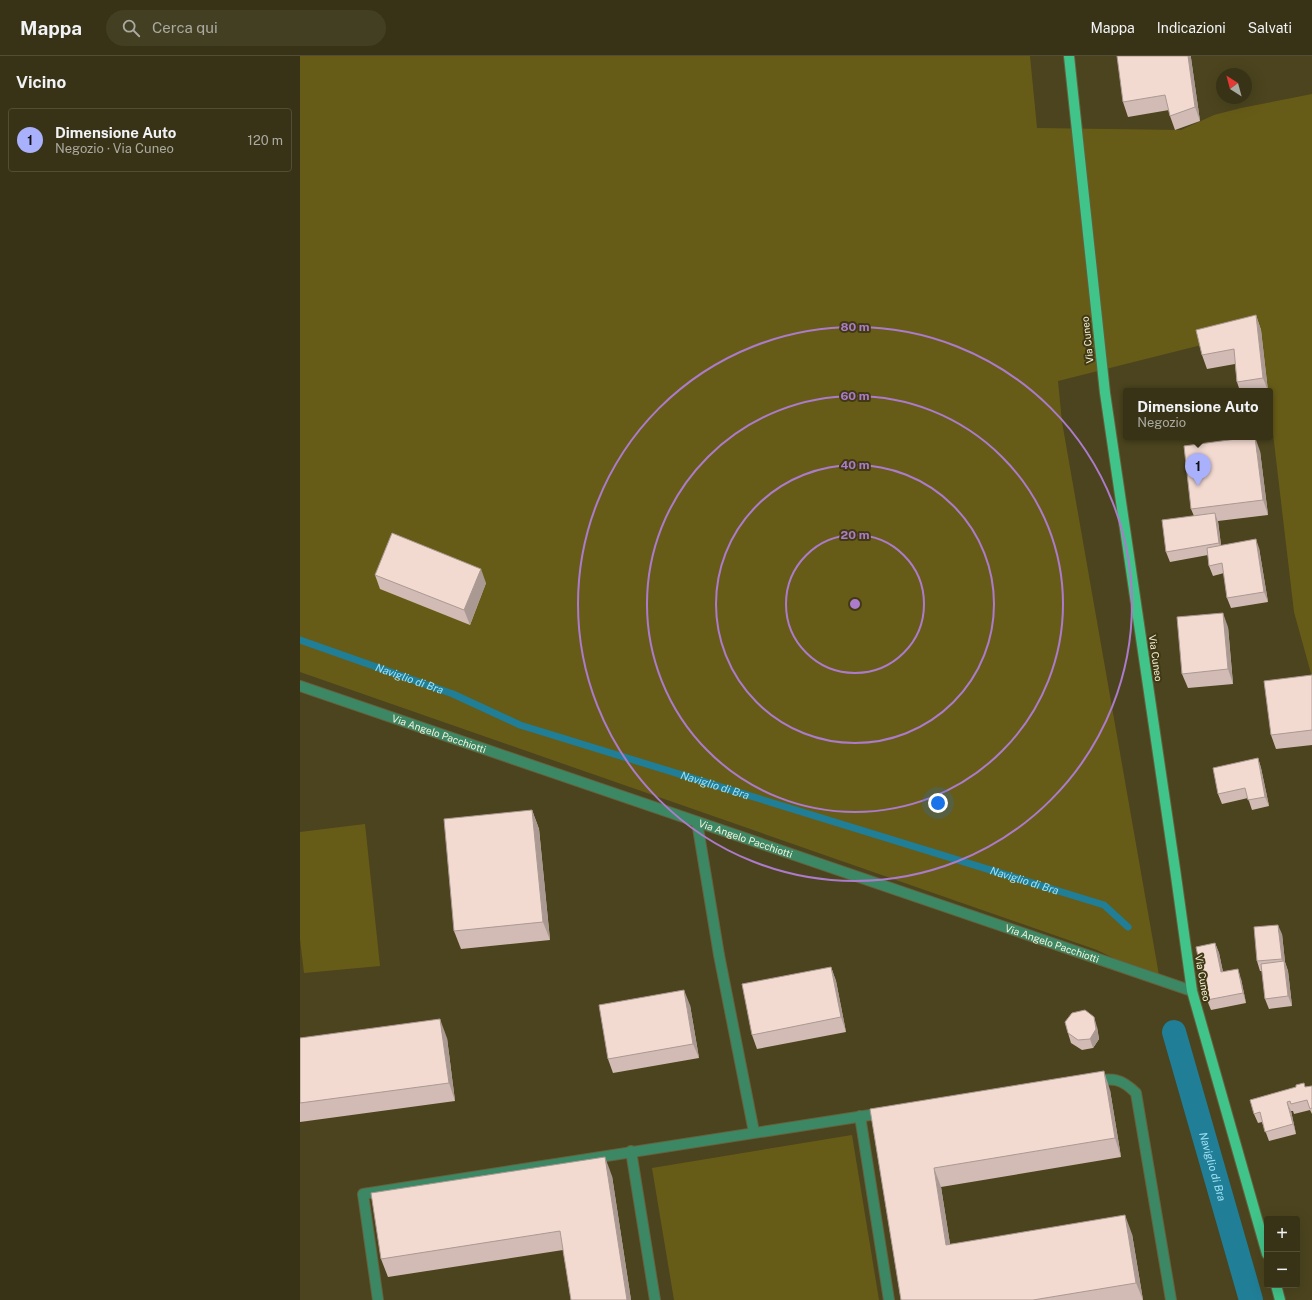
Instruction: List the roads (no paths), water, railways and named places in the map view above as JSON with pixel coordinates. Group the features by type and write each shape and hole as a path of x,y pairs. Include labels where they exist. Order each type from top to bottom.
{"main road":[{"name":"Via Cuneo","path":"1069,56 1105,393 1192,991 1266,1252"},
{"path":"1277,1288 1280,1300"}],"street":[{"name":"Via Angelo Pacchiotti","path":"300,686 1192,991"},
{"path":"697,822 719,955 754,1132"},
{"path":"1086,1082 1110,1079 1127,1084 1136,1093 1171,1300"},
{"path":"378,1300 363,1194 891,1111"},
{"path":"860,1116 889,1300"},
{"path":"631,1151 655,1300"}],"waterway":[{"name":"Naviglio di Bra","path":"300,640 453,694 520,725 1104,905 1128,927"},
{"name":"Naviglio di Bra","path":"1174,1032 1251,1300"}],"place":[{"name":"Dimensione Auto","path":"1198,486"}]}
